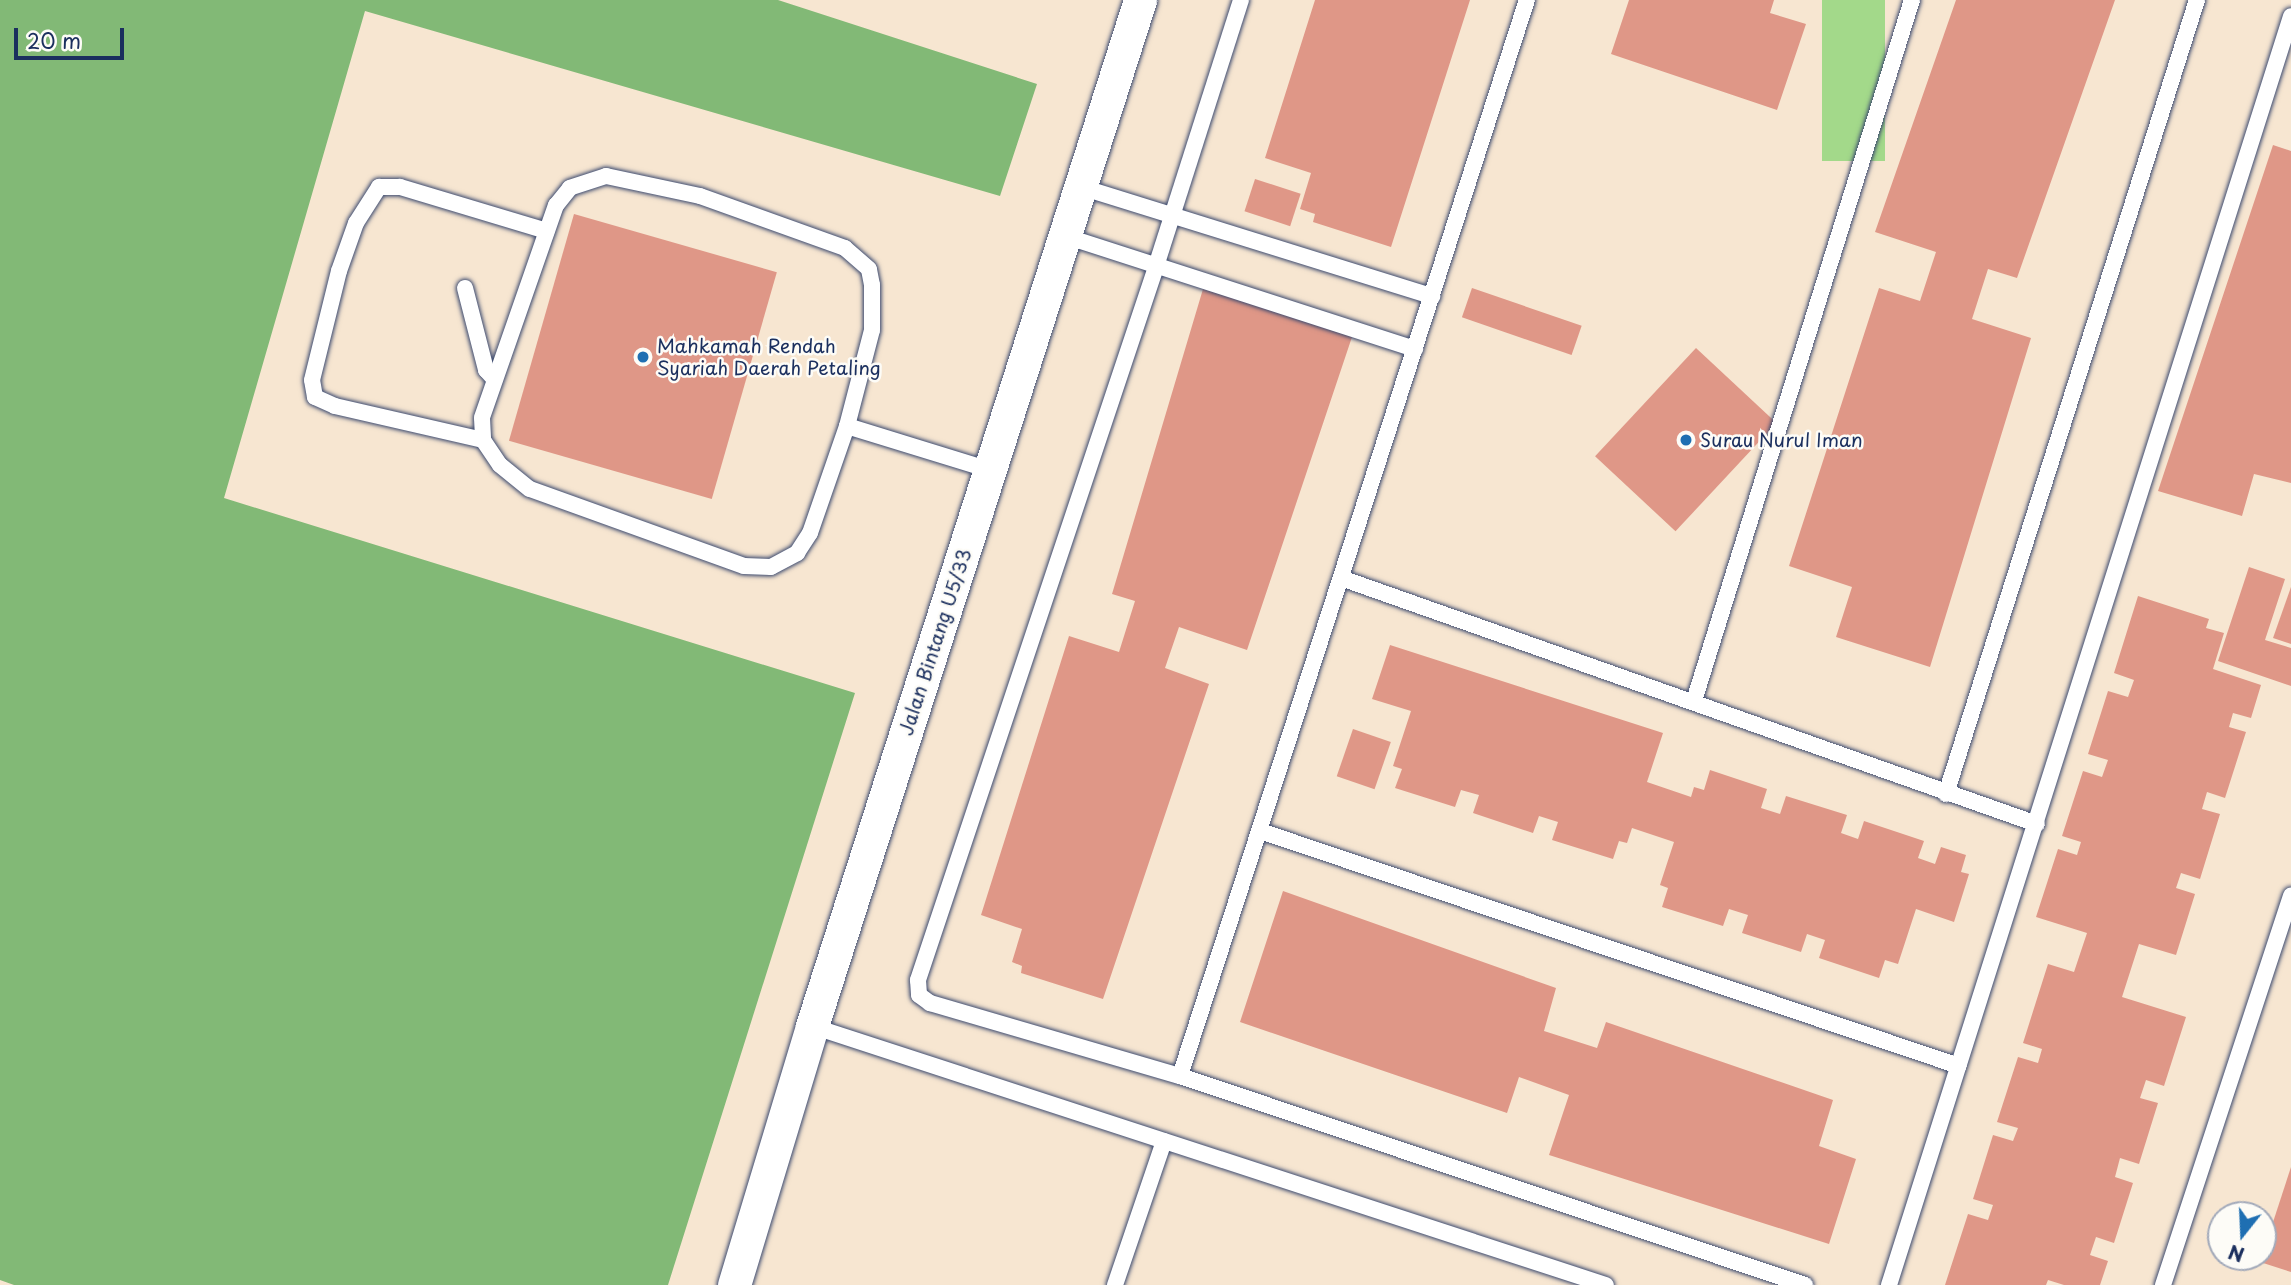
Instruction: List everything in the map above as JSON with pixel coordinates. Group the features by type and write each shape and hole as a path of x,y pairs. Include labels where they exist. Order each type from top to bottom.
{"street":[{"name":"Jalan Bintang U5/33","path":"734,1285 813,1026 1140,0"}],"lane":[{"path":"1241,0 1173,216 918,980 919,995 930,1003 1180,1076 1805,1285"},
{"path":"1180,1076 1527,0"},
{"path":"1694,701 1912,0"},
{"path":"1946,794 2197,0"},
{"path":"1889,1285 2291,16"},
{"path":"606,176 700,196 845,248 869,270 872,285 872,330 847,426 810,533 797,553 771,567 744,566 530,489 500,465 483,440 482,418 495,380 556,205 570,188 606,176"},
{"path":"483,440 335,406 315,397 312,380 339,271 356,223 379,187 400,187 547,231"},
{"path":"1081,187 1432,296"},
{"path":"1065,236 1415,349"},
{"path":"465,288 486,370 495,380"},
{"path":"847,426 990,470"},
{"path":"1341,578 2037,824"},
{"path":"1260,831 1959,1066"},
{"path":"2164,1285 2291,895"},
{"path":"813,1026 1606,1285"},
{"path":"1115,1285 1164,1141"}],"green space":[{"path":"0,0 778,0 1037,84 1000,196 365,11 224,498 855,693 668,1285 14,1285 0,1280"},
{"path":"1822,0 1885,0 1885,161 1822,161"}],"building":[{"path":"1315,0 1470,0 1391,247 1313,222 1315,214 1300,209 1311,173 1265,158"},
{"path":"1629,0 1774,0 1770,13 1806,24 1777,110 1611,54"},
{"path":"1956,0 2115,0 2017,278 1988,269 1972,319 2031,338 1930,667 1836,637 1852,587 1789,566 1879,288 1920,301 1936,252 1875,232"},
{"path":"2273,145 2291,151 2291,483 2254,474 2242,516 2158,491"},
{"path":"1255,179 1301,194 1290,226 1244,211"},
{"name":"Mahkamah Rendah Syariah Daerah Petaling","path":"574,214 777,272 712,499 509,441"},
{"path":"1472,288 1582,326 1572,355 1462,317"},
{"path":"1203,289 1353,334 1247,650 1179,627 1165,668 1209,684 1103,999 1021,973 1022,966 1012,962 1022,929 981,915 1069,636 1119,652 1135,601 1112,594"},
{"name":"Surau Nurul Iman","path":"1696,348 1776,423 1676,531 1595,456"},
{"path":"2249,567 2285,579 2265,640 2291,648 2291,686 2218,661"},
{"path":"2291,587 2291,644 2273,638"},
{"path":"2138,596 2209,619 2206,628 2224,633 2213,669 2261,685 2251,718 2233,713 2229,727 2246,732 2225,798 2207,792 2202,809 2220,814 2200,879 2181,873 2176,888 2195,894 2176,955 2139,944 2122,997 2186,1017 2164,1086 2146,1080 2140,1098 2158,1103 2139,1164 2120,1158 2115,1177 2133,1183 2114,1243 2096,1237 2090,1255 2108,1261 2100,1285 2064,1285 2048,1280 2046,1285 1945,1285 1968,1214 1988,1220 1993,1205 1973,1199 1993,1135 2013,1141 2018,1128 1997,1122 2018,1057 2038,1063 2042,1049 2023,1043 2048,964 2074,972 2087,933 2036,917 2058,849 2077,855 2081,842 2062,836 2083,771 2102,777 2108,760 2088,754 2108,691 2128,697 2134,680 2114,673"},
{"path":"1390,645 1663,733 1647,782 1691,797 1694,787 1704,790 1710,770 1767,789 1761,808 1780,814 1786,796 1847,815 1841,833 1858,839 1864,821 1924,841 1918,858 1935,864 1941,847 1966,855 1961,872 1969,874 1954,922 1916,909 1898,964 1885,960 1879,978 1819,958 1825,940 1807,934 1801,952 1742,933 1748,915 1729,909 1723,926 1662,907 1668,888 1660,885 1674,842 1632,828 1627,843 1619,841 1613,859 1552,840 1558,822 1539,816 1533,833 1473,813 1479,795 1461,790 1455,807 1395,788 1402,769 1393,766 1411,711 1372,699"},
{"path":"1353,729 1391,742 1375,789 1337,776"},
{"path":"1283,891 1556,988 1544,1031 1597,1048 1606,1022 1833,1100 1819,1146 1856,1159 1829,1244 1549,1155 1569,1095 1519,1077 1507,1113 1240,1022"},
{"path":"2291,1167 2291,1272 2277,1267 2277,1210"}],"place":[{"name":"Mahkamah Rendah Syariah Daerah Petaling","path":"643,357"},
{"name":"Surau Nurul Iman","path":"1686,440"}]}
